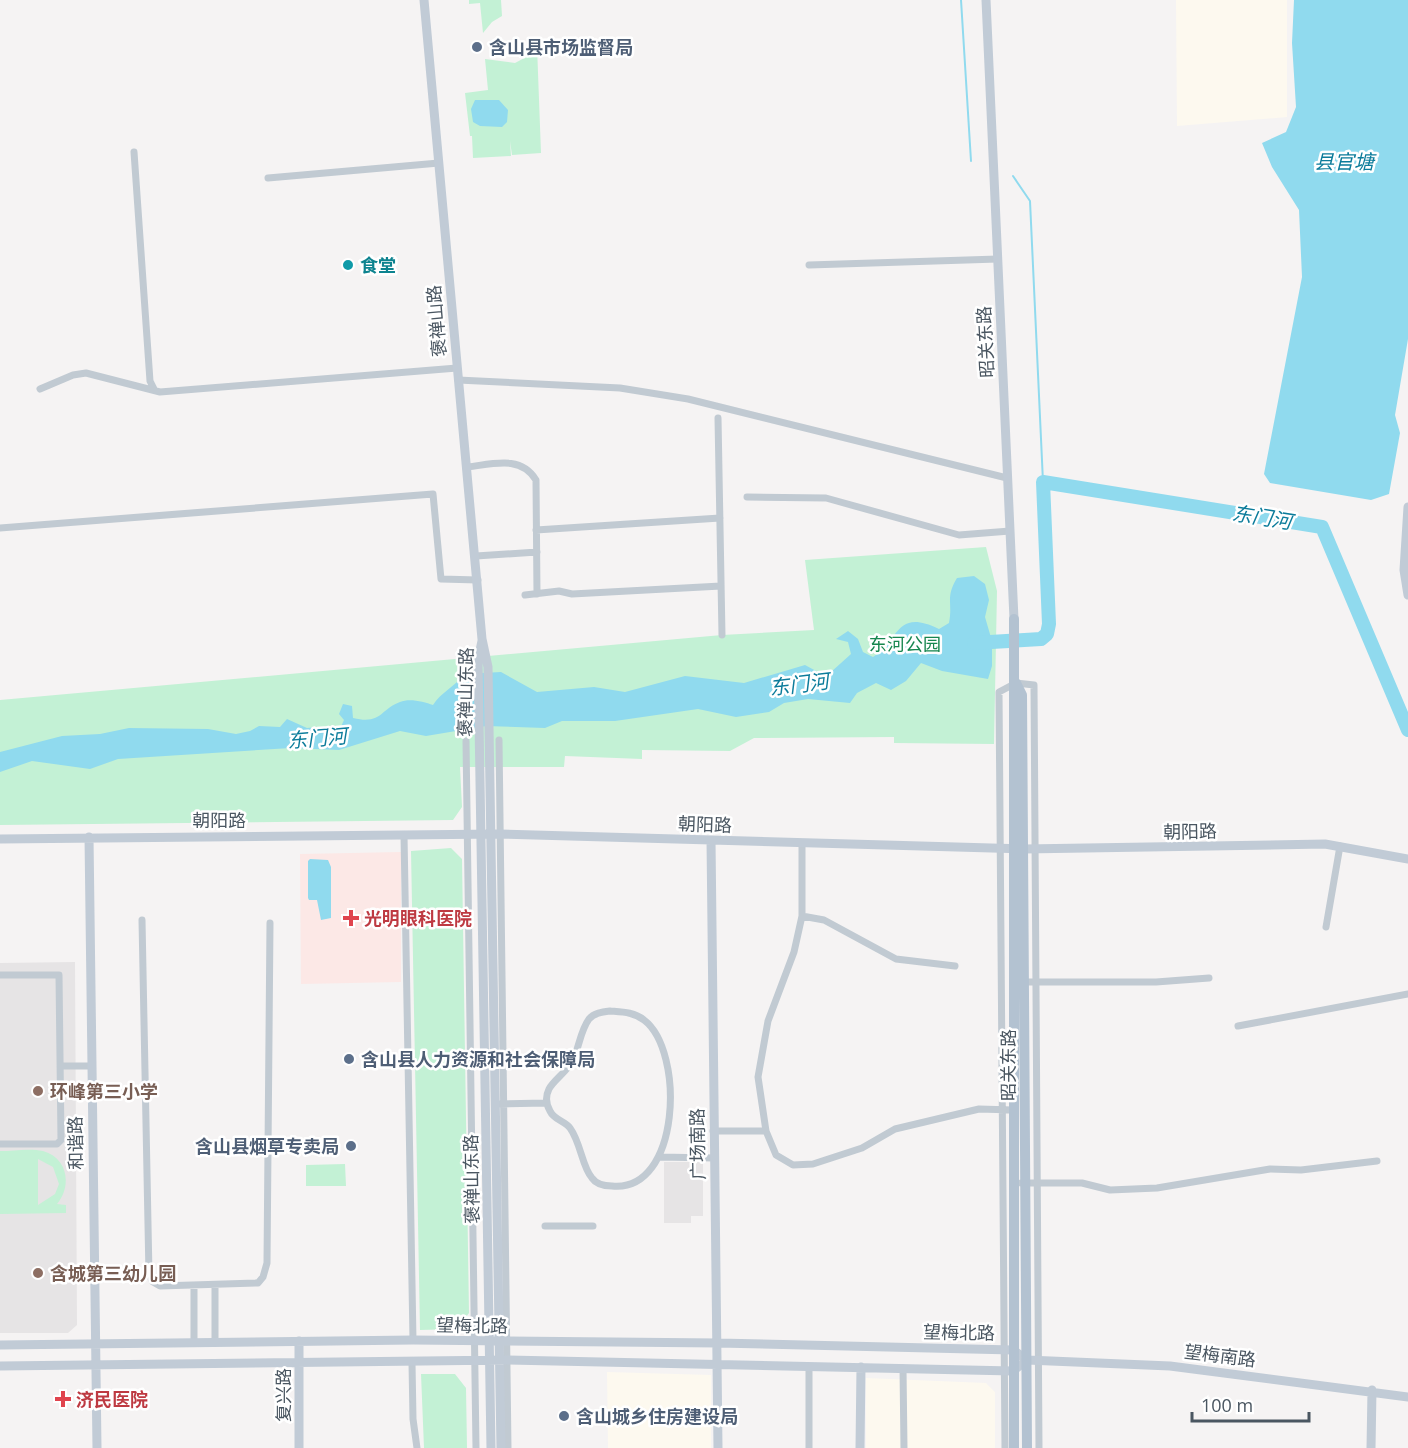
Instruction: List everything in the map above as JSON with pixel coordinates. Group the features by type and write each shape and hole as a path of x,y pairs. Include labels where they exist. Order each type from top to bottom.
{"main road":[{"name":"褒禅山路","path":"424,0 482,639"},
{"name":"昭关东路","path":"986,0 1024,849 1024,982 1031,1184 1027,1360 1028,1448"},
{"path":"1408,507 1404,533 1404,570 1408,595"},
{"name":"褒禅山东路","path":"482,639 491,834 501,1448"},
{"name":"朝阳路","path":"0,839 491,834 1000,849 1325,844 1408,859"},
{"name":"和谐路","path":"89,837 97,1448"},
{"name":"广场南路","path":"711,840 718,1448"},
{"name":"昭关东路","path":"1014,1448 1009,1371 1013,1183 1008,1109 1012,982 1024,849"},
{"name":"望梅北路","path":"0,1345 413,1340 718,1343 1009,1350 1027,1360"},
{"name":"复兴路","path":"299,1341 299,1448"},
{"name":"褒禅山东路","path":"491,1448 499,1360"},
{"name":"望梅北路","path":"0,1366 299,1362 412,1363 499,1360 1009,1371"},
{"path":"1009,1371 1027,1360"},
{"name":"望梅南路","path":"1027,1360 1170,1365 1372,1390 1408,1397"},
{"path":"860,1448 861,1367"},
{"path":"1371,1448 1372,1390"}],"street":[{"path":"134,152 150,381 154,390"},
{"path":"268,178 439,163"},
{"path":"809,266 998,260"},
{"path":"40,389 72,375 86,373 160,392 457,368"},
{"path":"458,380 620,388 688,399 1007,478"},
{"path":"718,418 722,635"},
{"path":"468,467 507,462 524,467 536,480 537,594"},
{"path":"0,528 434,494 441,579 478,580"},
{"path":"747,497 826,498 959,535 1010,531"},
{"path":"536,530 720,518"},
{"path":"476,556 537,552"},
{"path":"525,595 721,586"},
{"path":"1009,1350 1008,1109 1000,849 999,692 1016,683 1034,685 1024,849 1036,982 1031,1184 1039,1448"},
{"path":"499,740 491,834 495,1104 546,1103"},
{"path":"466,741 476,1448"},
{"path":"404,835 413,1340"},
{"path":"802,843 802,916 794,952 776,993 761,1051 758,1077 770,1145 783,1161 793,1165 813,1164 862,1148 895,1129 979,1109 1008,1109"},
{"path":"1326,927 1340,846"},
{"path":"802,916 824,920 896,959 955,966"},
{"path":"142,920 149,1275 153,1282 160,1286 258,1283 263,1277 267,1263 270,923"},
{"path":"0,975 59,975 61,1140 57,1144 0,1144"},
{"path":"1012,982 1156,982 1209,978"},
{"path":"1238,1026 1408,994"},
{"path":"609,1011 638,1015 654,1030 668,1058 669,1123 659,1157 645,1175 627,1188 604,1186 592,1179 585,1166 582,1151 569,1126 552,1115 546,1103 549,1088 571,1064 590,1018 609,1011"},
{"path":"60,1066 91,1066"},
{"path":"713,1131 766,1131"},
{"path":"659,1157 714,1158"},
{"path":"1013,1183 1082,1183 1110,1190 1157,1188 1270,1169 1301,1170 1377,1161"},
{"path":"545,1226 592,1226"},
{"path":"194,1285 194,1343"},
{"path":"214,1285 215,1342"},
{"path":"499,1360 508,1448"},
{"path":"412,1363 412,1419 417,1448"},
{"path":"809,1367 809,1448"},
{"path":"903,1368 904,1448"},
{"path":"1005,1448 1009,1371"}],"shaded area":[{"path":"1176,0 1287,0 1287,117 1177,126"},
{"name":"光明眼科医院","path":"401,852 401,982 301,984 300,854"},
{"name":"环峰第三小学","path":"75,962 77,1325 68,1333 0,1333 0,963"},
{"path":"664,1162 703,1162 703,1216 691,1216 691,1223 664,1223"},
{"path":"607,1372 711,1375 711,1448 608,1448"},
{"path":"866,1378 986,1383 995,1392 995,1448 866,1448"}],"green space":[{"path":"469,0 501,0 502,16 492,22 483,33 480,3 469,4"},
{"path":"534,46 537,46 541,153 512,155 510,141 511,156 473,158 472,136 470,136 465,93 488,90 485,59 515,63 530,55"},
{"name":"东河公园","path":"986,547 997,591 994,744 894,743 894,737 754,738 730,751 642,750 642,759 565,756 564,767 460,767 462,807 453,820 0,825 0,700 722,635 814,630 805,560"},
{"path":"451,848 462,859 469,1313 457,1329 420,1330 411,851"},
{"path":"38,1150 58,1160 65,1173 66,1181 62,1197 57,1204 66,1205 66,1213 0,1214 0,1151","holes":["38,1159 53,1167 59,1184 55,1194 38,1205"]},
{"path":"345,1164 346,1186 306,1186 306,1165"},
{"path":"421,1374 455,1374 466,1388 467,1448 424,1448"}],"water":[{"name":"县官塘","path":"1294,0 1408,0 1408,339 1395,415 1400,433 1389,494 1371,500 1270,483 1264,474 1302,277 1299,210 1272,167 1262,143 1286,132 1296,107 1292,43"},
{"path":"475,100 499,100 508,110 507,122 502,127 480,126 473,122 471,109"},
{"path":"974,576 985,584 989,600 985,617 992,641 992,666 988,679 942,671 921,663 906,681 891,690 876,683 857,693 850,703 808,699 784,703 769,712 736,717 698,709 615,721 562,721 545,728 486,726 426,736 400,731 339,750 291,748 118,759 90,769 32,761 0,772 0,752 62,736 100,734 129,728 208,729 236,734 259,726 280,727 287,719 307,728 320,727 329,733 339,731 344,720 339,714 343,704 352,706 353,718 363,720 375,718 393,705 408,700 433,705 464,674 501,672 537,692 594,687 625,692 685,676 744,683 805,665 818,672 831,672 851,654 848,642 836,639 848,631 858,639 863,652 873,657 906,624 925,623 939,629 949,623 950,595 953,585 957,578"},
{"path":"310,859 328,860 331,867 331,918 321,920 317,900 308,898 308,861"}],"waterway":[{"path":"961,0 971,161"},
{"path":"1013,176 1030,201 1043,482"},
{"name":"东门河","path":"974,643 1041,639 1047,634 1049,624 1043,482 1322,527 1408,730"}],"place":[{"name":"含山县市场监督局","path":"477,47"},
{"name":"食堂","path":"348,265"},
{"name":"光明眼科医院","path":"351,918"},
{"name":"含山县人力资源和社会保障局","path":"349,1059"},
{"name":"环峰第三小学","path":"38,1091"},
{"name":"含山县烟草专卖局","path":"351,1146"},
{"name":"含城第三幼儿园","path":"38,1273"},
{"name":"济民医院","path":"63,1399"},
{"name":"含山城乡住房建设局","path":"564,1416"}]}
